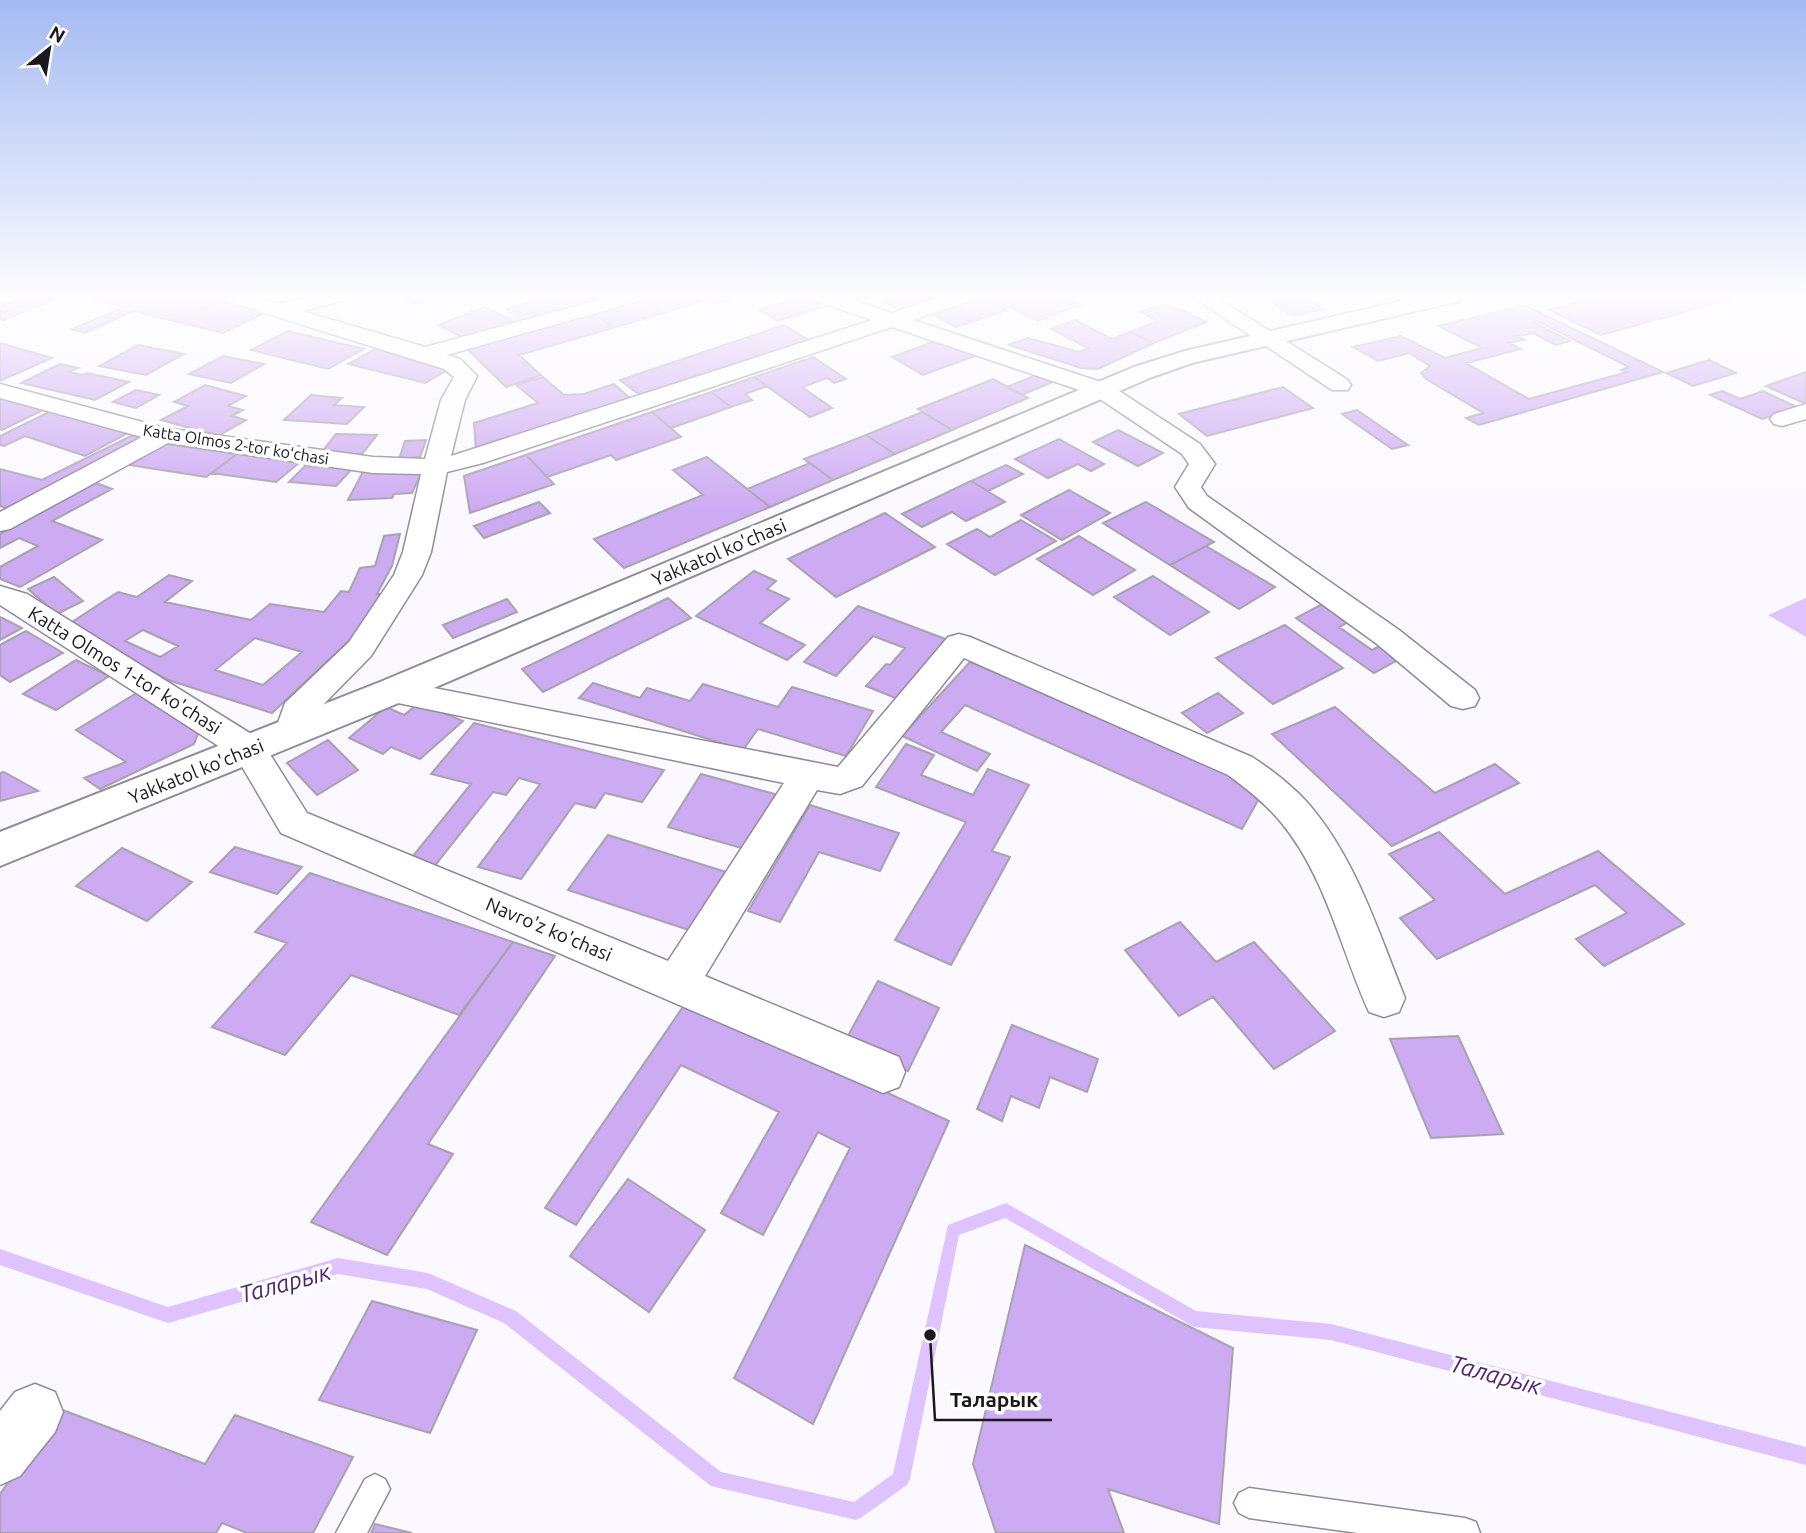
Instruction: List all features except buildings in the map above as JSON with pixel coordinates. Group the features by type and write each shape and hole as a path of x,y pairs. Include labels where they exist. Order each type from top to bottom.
{"street":[{"path":"292,731 298,711 360,649 408,575 417,552 453,400 466,376 456,368"},
{"name":"Katta Olmos 2-tor koʻchasi","path":"0,391 164,435 373,465 435,467 487,454 749,368"},
{"path":"1035,368 1102,390 1191,449 1202,464 1188,487 1198,502 1388,637 1463,698"},
{"name":"Yakkatol ko'chasi","path":"0,849 393,691 1159,368"},
{"path":"1313,368 1340,385"},
{"path":"1782,419 1806,411"},
{"path":"0,523 164,435"},
{"name":"Katta Olmos 1-tor ko'chasi","path":"0,595 17,601 249,749"},
{"path":"393,691 840,781 850,777 959,644 1240,766 1267,784 1312,832 1330,862 1384,998"},
{"name":"Navro'z ko'chasi","path":"249,749 294,823 883,1072"},
{"path":"677,984 807,776"},
{"path":"0,1456 35,1412"}],"lane":[{"path":"351,1533 375,1489"},
{"path":"1249,1503 1465,1533"}],"shaded area":[{"path":"1806,598 1806,637 1768,615"}],"waterway":[{"name":"Таларык","path":"0,1257 168,1315 338,1266 428,1281 510,1317 717,1480 856,1511 901,1479 953,1230 1006,1210 1194,1319 1331,1332 1806,1456"}],"place":[{"name":"Таларык","path":"930,1335"}]}
